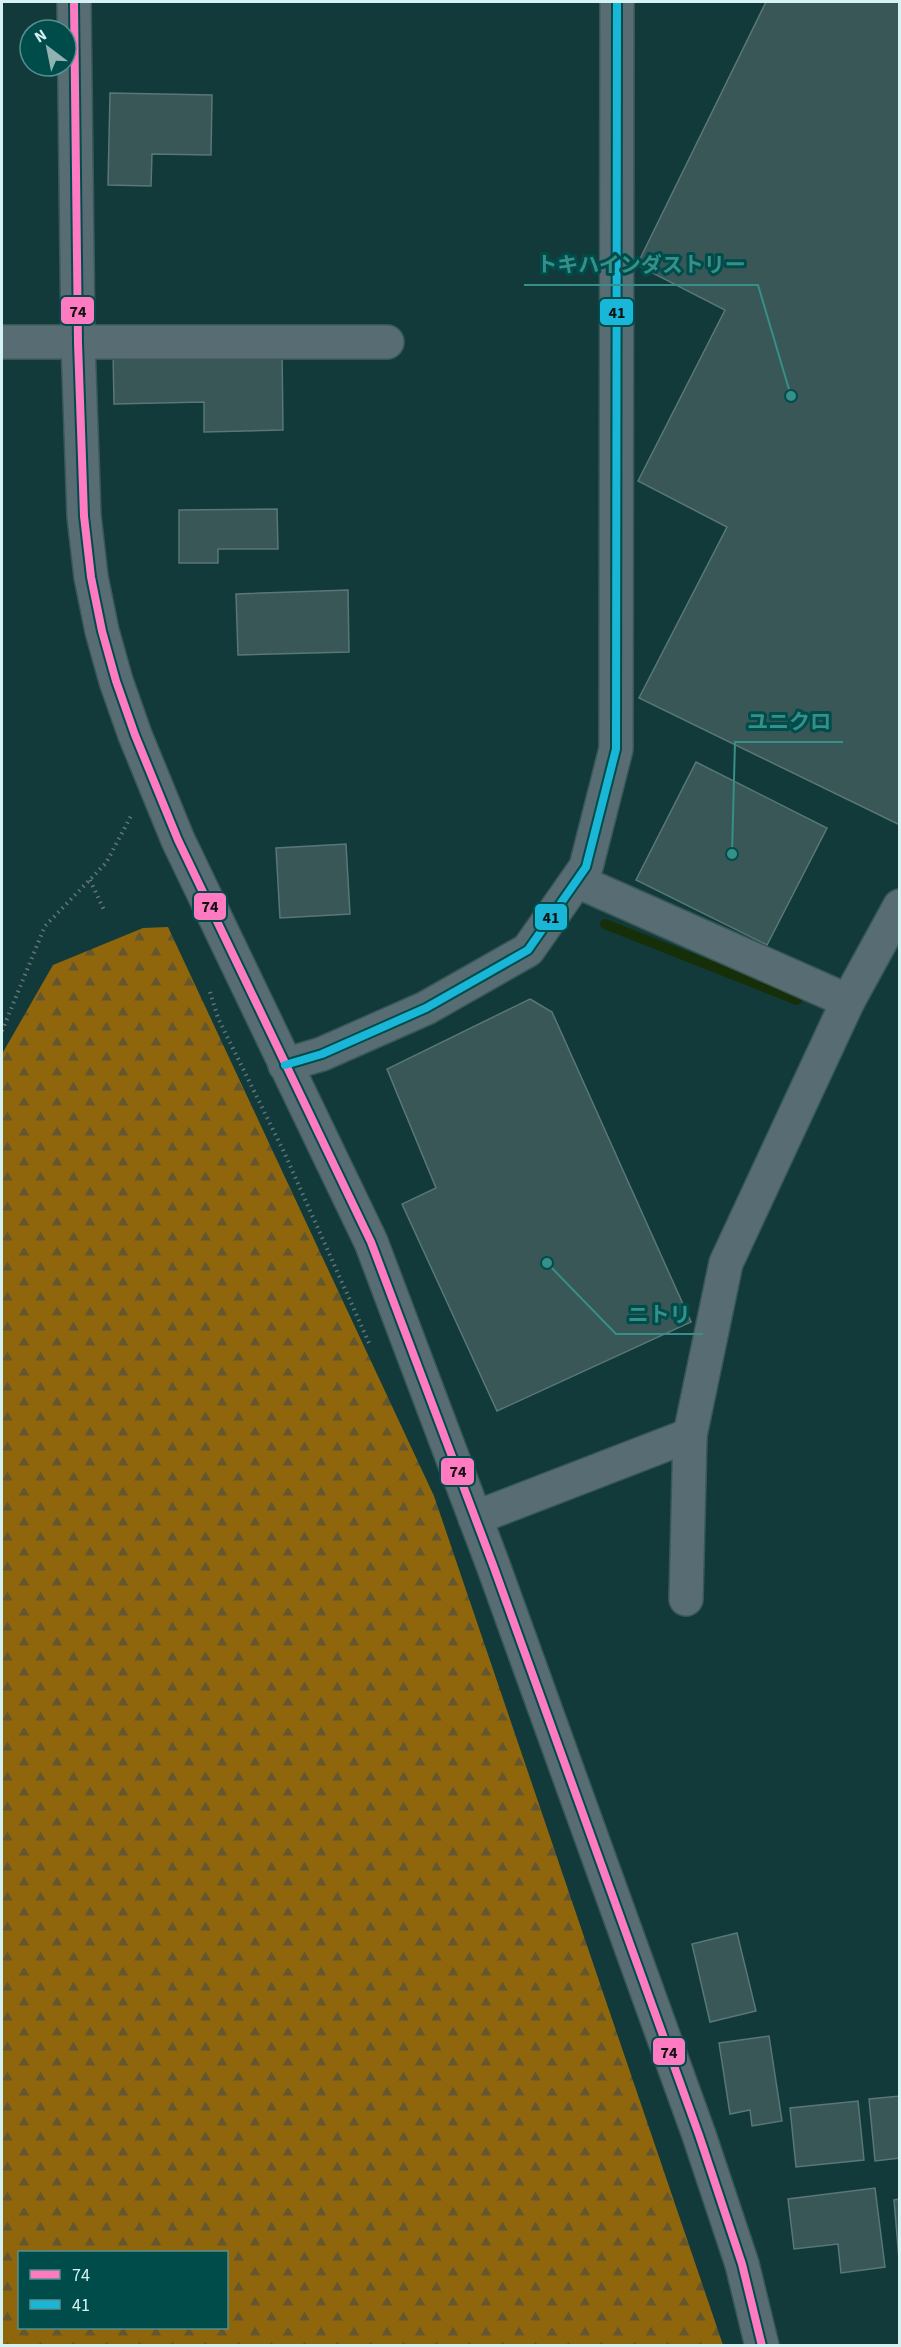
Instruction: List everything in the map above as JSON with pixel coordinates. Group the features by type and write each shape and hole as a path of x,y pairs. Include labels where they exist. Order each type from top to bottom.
{"street":[{"path":"74,2 78,343 84,516 91,577 102,631 116,681 153,780 197,882 371,1242 475,1518 699,2135 742,2264 762,2346"},
{"path":"285,1065 322,1054 426,1008 528,950 586,867 616,749 617,2"},
{"path":"2,342 387,342"},
{"path":"577,881 848,1001"},
{"path":"686,1599 690,1435 726,1263 848,1001 900,906"},
{"path":"475,1518 690,1435"}],"path":[{"path":"2,1031 45,926 106,863 153,780"},
{"path":"90,879 104,910"}],"green space":[{"path":"168,927 434,1496 723,2345 2,2345 2,1054 53,965 143,928"}],"building":[{"path":"766,2 900,2 900,825 639,698 727,527 638,481 725,310 637,265"},
{"path":"110,93 212,95 211,155 152,154 151,186 108,185"},
{"path":"282,348 283,430 204,432 204,402 114,404 113,351"},
{"path":"277,509 278,549 218,549 218,563 179,563 179,510"},
{"path":"348,590 349,652 238,655 236,594"},
{"path":"696,762 827,828 767,945 636,880"},
{"path":"346,844 350,914 280,918 276,848"},
{"path":"530,999 552,1012 691,1322 497,1411 402,1204 436,1188 387,1069"},
{"path":"737,1933 756,2011 710,2022 692,1944"},
{"path":"769,2036 782,2121 752,2126 750,2110 730,2114 719,2043"},
{"path":"900,2096 900,2158 875,2161 869,2099"},
{"path":"858,2101 864,2160 796,2167 790,2108"},
{"path":"875,2188 885,2267 841,2273 838,2244 794,2249 788,2199"},
{"path":"900,2199 900,2259 899,2259 894,2200"}],"waterway":[{"path":"605,924 797,1000"}],"transit line":[{"name":"74","path":"74,2 78,343 84,516 91,577 102,631 116,681 135,735 178,840 371,1242 493,1565 699,2135 742,2264 762,2346"},
{"name":"41","path":"285,1065 322,1054 426,1008 528,950 586,867 616,749 617,2"}],"place":[{"name":"トキハインダストリー","path":"791,396"},
{"name":"ユニクロ","path":"732,854"},
{"name":"ニトリ","path":"547,1263"}]}
